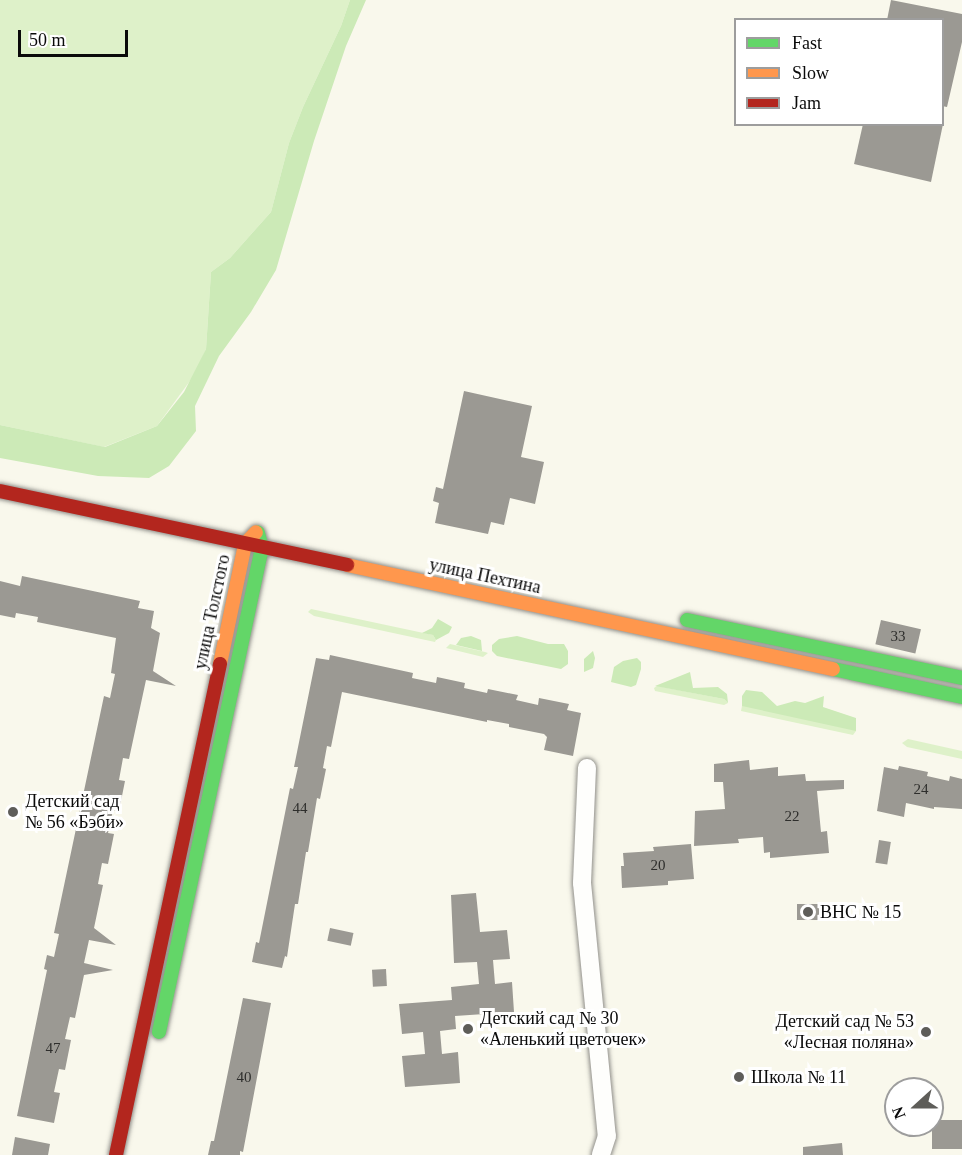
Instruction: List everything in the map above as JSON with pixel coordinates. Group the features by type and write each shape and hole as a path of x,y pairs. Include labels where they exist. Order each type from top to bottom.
{"street":[{"path":"0,477 137,506"},
{"name":"улица Пехтина","path":"0,491 962,697"},
{"path":"236,526 263,531"},
{"name":"улица Толстого","path":"116,1155 245,544 263,531"},
{"name":"улица Толстого","path":"155,1050 262,548 263,531"},
{"path":"668,616 962,678"},
{"path":"587,768 582,883 607,1136 601,1155"}],"green space":[{"path":"0,0 350,0 341,26 303,107 289,143 271,212 230,258 211,272 206,349 195,374 157,426 104,447 0,425"},
{"path":"350,0 366,0 346,46 314,141 276,270 251,312 219,356 195,406 196,431 169,466 149,478 98,476 0,458 0,425 105,447 157,426 184,392 206,349 211,272 230,258 271,212 289,143 303,107 341,26"},
{"path":"311,609 433,635 436,640 435,642 314,616 308,612"},
{"path":"438,619 452,627 449,633 436,640 433,635 422,633 432,628"},
{"path":"471,636 481,640 482,651 456,645 461,638"},
{"path":"517,636 548,644 564,644 568,651 568,664 561,669 497,656 492,651 492,645 499,639"},
{"path":"450,644 488,653 483,657 446,648"},
{"path":"593,651 595,658 593,668 584,672 584,659"},
{"path":"637,658 641,662 641,669 636,685 631,687 611,682 614,667 623,661"},
{"path":"690,672 693,688 718,687 727,694 728,703 724,699 655,686"},
{"path":"657,686 724,699 728,703 724,705 655,691 654,688"},
{"path":"746,690 762,692 777,706 795,701 805,703 824,696 823,707 856,718 856,731 742,706 742,696"},
{"path":"747,705 856,731 853,735 741,711 742,706"},
{"path":"908,739 962,751 962,759 907,747 902,743"}],"building":[{"path":"891,0 962,14 962,42 947,107 944,106 944,18 887,18"},
{"path":"863,126 943,126 931,182 854,164"},
{"path":"464,391 532,406 521,457 544,462 535,504 510,498 504,525 491,522 488,534 435,523 439,503 433,501 436,487 443,489"},
{"path":"22,576 140,601 138,608 154,611 151,628 160,633 153,671 176,686 146,680 129,759 123,758 119,780 125,781 119,811 113,810 108,833 114,834 108,864 102,863 98,884 103,885 94,928 116,945 89,940 84,963 113,970 84,975 75,1018 70,1017 65,1039 71,1040 65,1070 59,1069 54,1092 60,1093 54,1123 17,1116 47,970 44,969 47,955 54,957 59,934 54,933 104,696 110,698 115,674 111,673 116,638 37,622 38,617 16,613 15,618 0,615 0,581 20,586"},
{"path":"881,620 921,629 915,654 875,644"},
{"path":"330,655 413,673 412,678 436,683 437,677 465,683 464,688 487,693 488,689 518,695 516,700 538,705 539,698 569,704 567,710 581,713 573,756 544,750 547,737 544,734 509,727 509,724 487,720 487,722 342,692 331,747 327,746 323,768 326,769 320,799 317,798 298,904 295,904 287,957 285,956 282,968 252,962 256,942 259,943 290,788 293,789 298,767 294,767 316,658 329,660"},
{"path":"749,760 750,770 778,767 778,776 805,774 806,781 844,780 844,789 817,791 821,832 827,831 829,853 770,858 770,852 764,853 763,837 738,839 739,843 694,846 695,811 725,809 723,782 714,782 714,764"},
{"path":"899,766 928,772 927,776 949,781 950,776 962,779 962,809 934,807 934,809 906,803 904,817 877,811 884,767 898,770"},
{"path":"879,840 891,842 887,865 875,863"},
{"path":"691,844 694,879 668,881 668,885 622,888 623,853 654,851 653,847"},
{"path":"476,893 480,932 507,930 510,959 493,960 495,984 512,982 514,1012 455,1016 456,1029 440,1031 442,1054 458,1052 460,1083 405,1087 402,1056 425,1054 423,1032 402,1034 399,1004 452,1000 451,987 479,984 477,962 454,963 451,895"},
{"name":"ВНС № 15","path":"797,904 819,904 819,920 797,920"},
{"path":"330,928 353,933 351,946 327,941"},
{"path":"386,969 387,986 373,987 372,970"},
{"path":"243,998 271,1003 243,1152 240,1151 240,1155 208,1155 211,1141 214,1141"},
{"path":"944,1120 962,1120 962,1149 932,1149 932,1137 944,1137"},
{"path":"15,1137 50,1144 48,1155 12,1155"},
{"path":"842,1143 843,1155 803,1155 803,1147"}],"traffic: fast":[{"path":"159,1032 262,548 258,533"},
{"path":"687,620 962,678"},
{"path":"833,669 962,697"}],"traffic: slow":[{"path":"220,664 245,544 256,532"},
{"path":"347,565 833,669"}],"traffic: jam":[{"path":"0,491 347,565"},
{"path":"116,1155 220,664"}],"place":[{"name":"Детский сад № 56 «Бэби»","path":"13,812"},
{"name":"ВНС № 15","path":"808,912"},
{"name":"Детский сад № 30 «Аленький цветочек»","path":"468,1029"},
{"name":"Детский сад № 53 «Лесная поляна»","path":"926,1032"},
{"name":"Школа № 11","path":"739,1077"}]}
